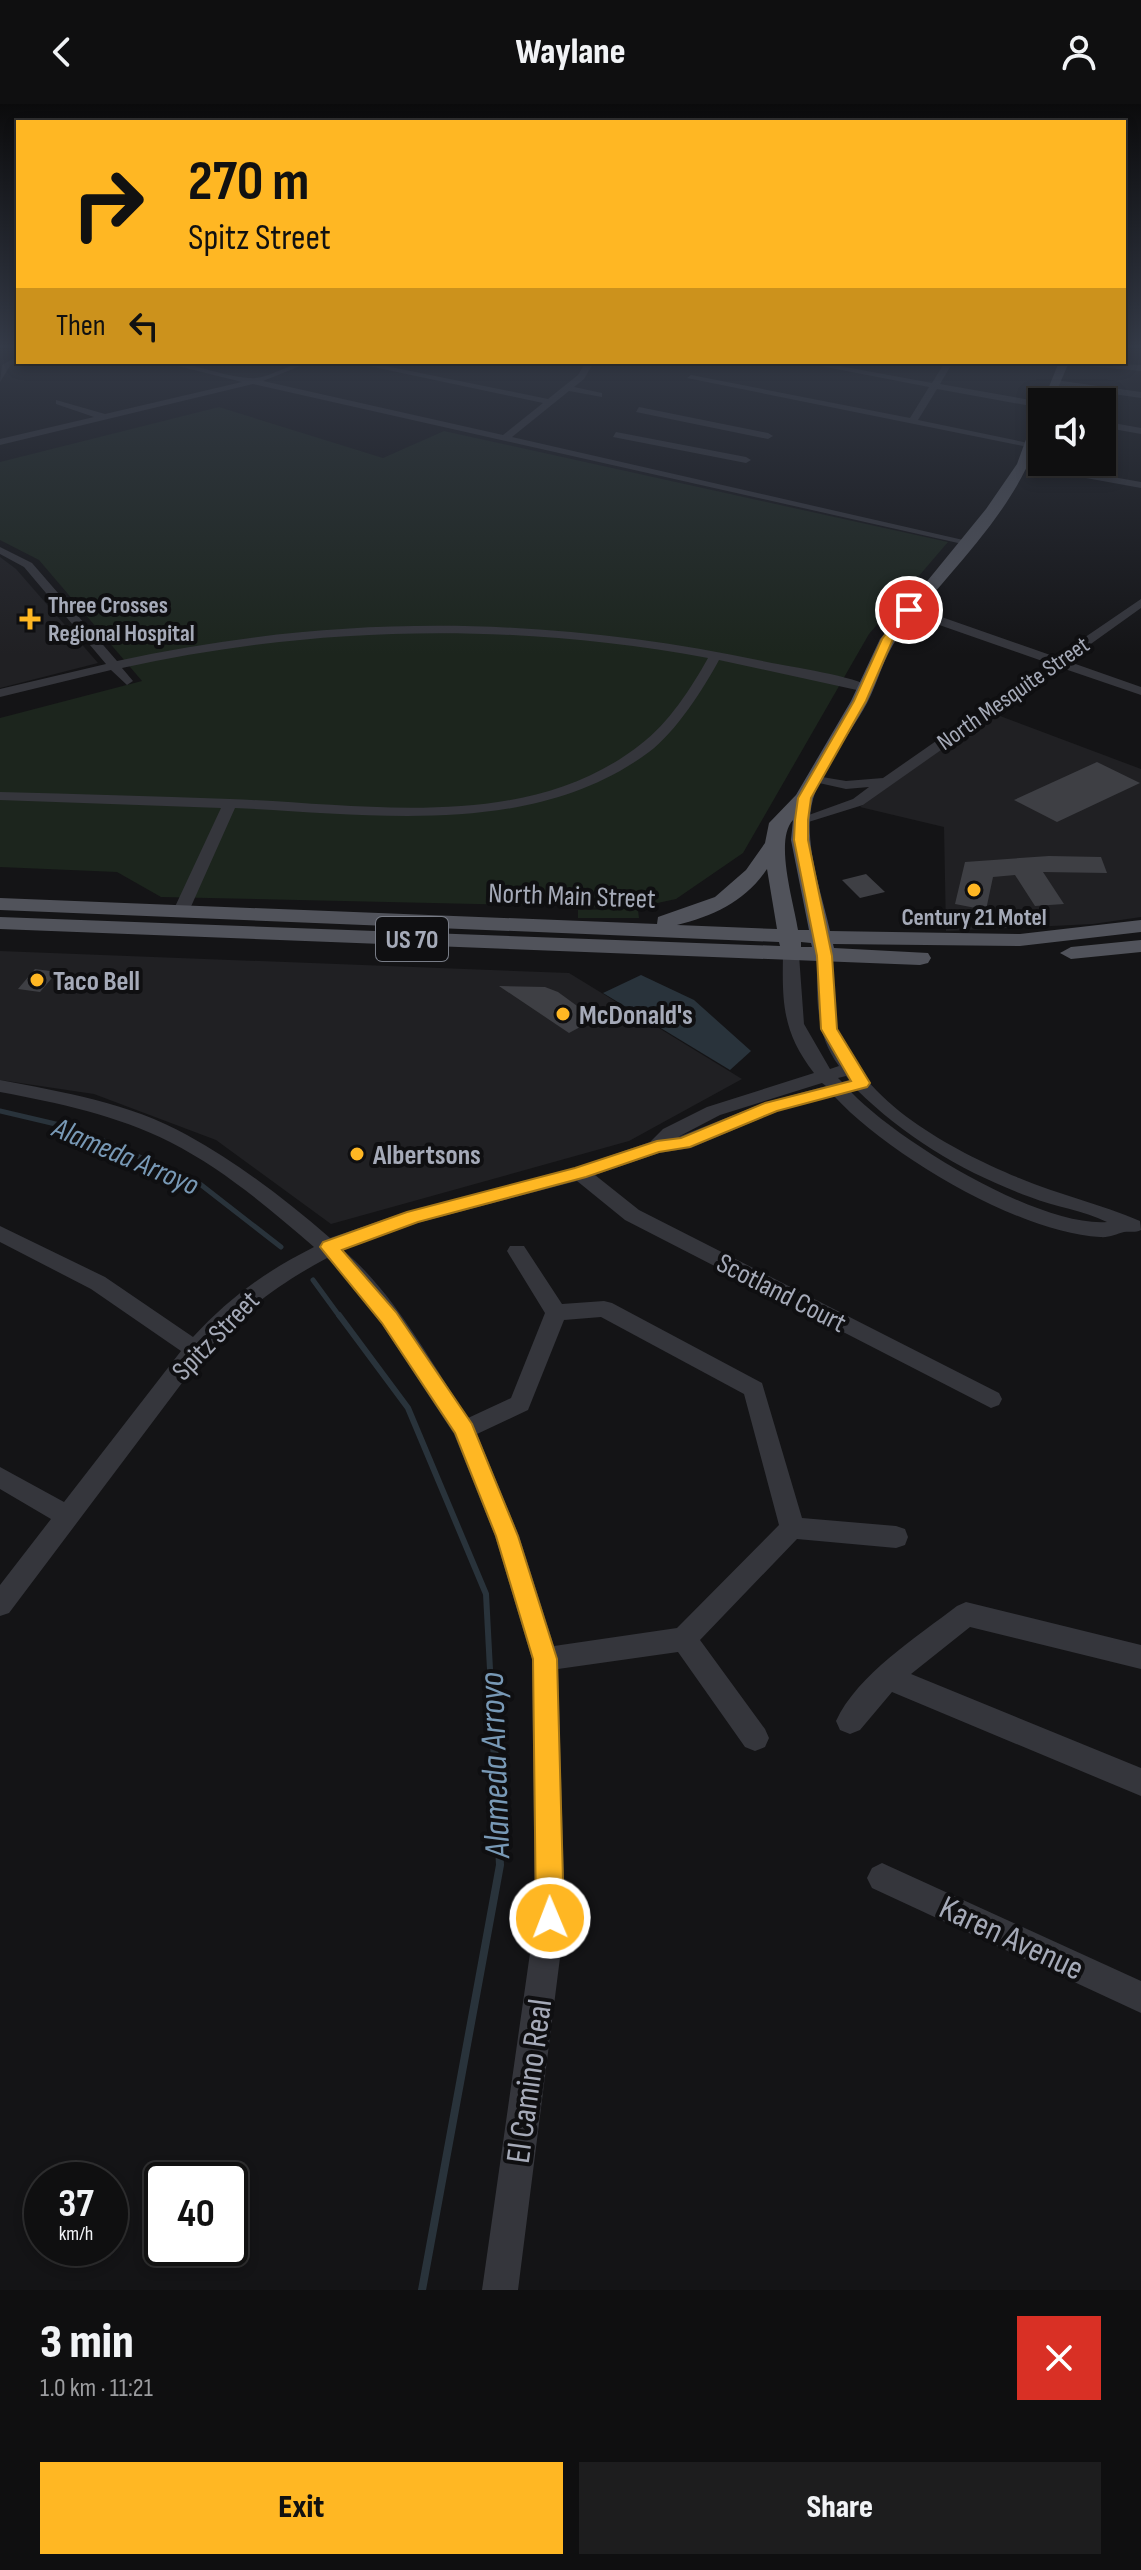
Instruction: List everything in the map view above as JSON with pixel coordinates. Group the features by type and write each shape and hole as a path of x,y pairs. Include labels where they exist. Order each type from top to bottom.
{"main road":[{"path":"791,944 776,843 779,823 804,798 863,694 888,639 967,542 1023,464 1026,451"},
{"path":"804,798 801,840 822,946"},
{"path":"631,927 680,918 732,894 750,879 776,843"},
{"name":"North Main Street","path":"0,904 631,927 791,944"},
{"path":"0,912 19,913 42,906"},
{"name":"North Main Street","path":"0,923 791,944 957,958 1141,946"},
{"name":"North Main Street","path":"822,946 1020,940 1141,926"}],"street":[{"path":"557,451 967,542"},
{"path":"737,470 754,451"},
{"path":"1023,464 1141,485"},
{"path":"720,488 729,479"},
{"path":"0,550 28,565 121,673"},
{"name":"North Mesquite Street","path":"802,820 858,802 1141,603"},
{"path":"909,610 1141,691"},
{"path":"0,693 306,638 474,632 712,662 863,694"},
{"path":"0,796 466,808 524,800 575,786 616,768 647,748 712,662"},
{"path":"0,702 121,673"},
{"path":"815,778 846,785 884,782"},
{"path":"181,911 230,803"},
{"path":"791,944 791,1011 799,1035 833,1082 902,1145 961,1179 1030,1212 1100,1231 1135,1226"},
{"path":"822,946 829,1029 856,1076 884,1107 926,1139 976,1167 1039,1194 1102,1211 1135,1226"},
{"name":"Spitz Street","path":"0,1605 195,1349 230,1311 272,1278 329,1247 413,1217 580,1173 657,1147 684,1143 833,1082 856,1076"},
{"name":"El Camino Real","path":"0,1086 71,1099 125,1116 178,1138 265,1193 329,1247 389,1317 464,1430 507,1536 545,1659 550,1918 500,2290"},
{"name":"Scotland Court","path":"580,1173 632,1215 991,1399"},
{"path":"0,1233 98,1283 195,1349"},
{"path":"517,1251 556,1313"},
{"path":"556,1313 604,1309 754,1389 792,1528"},
{"path":"464,1430 520,1404 556,1313"},
{"path":"0,1477 66,1516"},
{"path":"792,1528 896,1537"},
{"path":"545,1659 684,1639 792,1528"},
{"path":"850,1721 887,1677 966,1614 1141,1657"},
{"path":"684,1639 755,1738"},
{"path":"887,1677 1141,1782"},
{"name":"Karen Avenue","path":"882,1878 1141,1997"}],"shaded area":[{"path":"44,451 361,451 383,458 399,451 535,451 948,542 869,634 743,853 676,899 630,909 638,910 639,918 578,918 578,910 621,909 570,906 161,897 117,872 0,867 0,718 142,681 39,560 0,540 0,462"},
{"name":"Three Crosses Regional Hospital","path":"0,557 16,569 98,663 0,688"},
{"path":"992,713 1141,769 1141,917 1093,924 946,931 944,827 860,807"},
{"path":"0,951 569,973 742,1079 629,1141 331,1224 216,1140 94,1094 0,1080"},
{"path":"641,975 694,1000 751,1051 730,1070 603,993"}],"building":[{"path":"1097,762 1140,783 1057,822 1014,800"},
{"name":"Century 21 Motel","path":"1049,856 1101,857 1107,873 1043,872 1064,904 1035,906 1015,875 993,877 986,910 955,904 965,862"},
{"path":"866,874 885,892 860,898 842,880"},
{"name":"Taco Bell","path":"35,969 57,972 40,992 18,989"},
{"name":"McDonald's","path":"499,986 545,987 558,992 595,1019 569,1033"}],"waterway":[{"name":"Alameda Arroyo","path":"0,1111 77,1129 200,1184 281,1247"},
{"name":"Alameda Arroyo","path":"313,1280 340,1317"},
{"name":"Alameda Arroyo","path":"339,1315 408,1408 486,1594 494,1745"},
{"name":"Alameda Arroyo","path":"422,2290 500,1865 494,1743"}],"place":[{"name":"Three Crosses Regional Hospital","path":"30,619"},
{"name":"Century 21 Motel","path":"974,890"},
{"name":"Taco Bell","path":"37,980"},
{"name":"McDonald's","path":"563,1014"},
{"name":"Albertsons","path":"357,1154"}],"route":[{"path":"550,1918 545,1659 507,1536 464,1430 389,1317 351,1268 329,1247 413,1217 580,1173 657,1147 684,1143 771,1107 861,1083 829,1029 825,956 801,840 804,798 860,701 888,639 909,610"}]}
